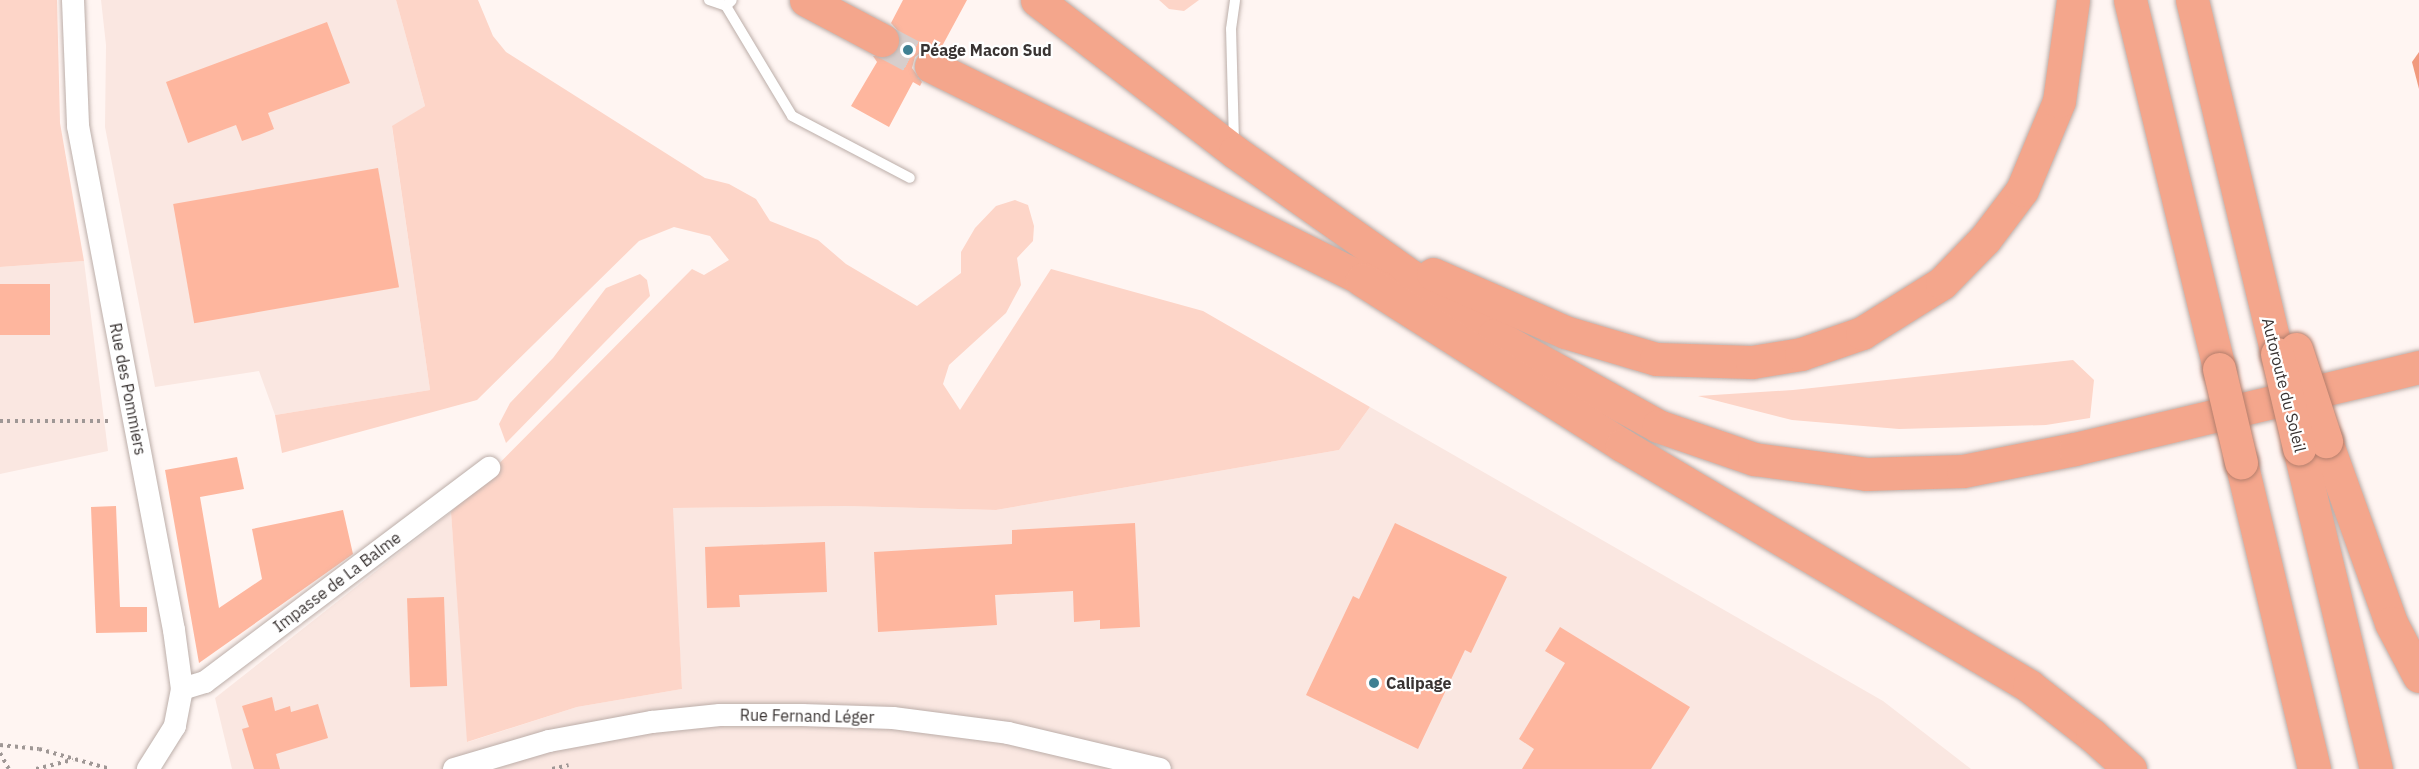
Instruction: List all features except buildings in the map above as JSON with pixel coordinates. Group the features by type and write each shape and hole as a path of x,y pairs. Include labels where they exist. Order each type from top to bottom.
{"highway":[{"path":"806,0 882,40"},
{"path":"1037,0 1235,152 1494,335 1658,426 1754,459 1866,474 1963,471 2034,457 2419,367"},
{"path":"1358,240 1565,332 1656,358 1752,362 1833,344 1888,320 1942,283 1978,247 2016,198 2036,164 2059,101 2073,0"},
{"path":"2130,0 2314,769"},
{"name":"Autoroute du Soleil","path":"2192,0 2223,132 2313,444 2376,769"},
{"path":"931,66 1362,280 1494,335"},
{"path":"1362,280 1622,445 2029,686 2092,735 2130,769"},
{"path":"2313,444 2391,623 2419,676"}],"street":[{"name":"Rue des Pommiers","path":"73,0 78,126 174,630 182,689 175,726 148,769"},
{"name":"Impasse de La Balme","path":"182,689 205,682 489,468"},
{"name":"Rue Fernand Léger","path":"454,769 549,741 652,722 720,715 893,718 1008,733 1160,769"}],"lane":[{"path":"709,0 729,3 792,116 910,178"},
{"path":"1235,0 1231,29 1235,152"}],"path":[{"path":"0,422 113,422"},
{"path":"0,745 39,749 110,769"},
{"path":"0,753 9,769"},
{"path":"36,769 73,759"},
{"path":"552,769 575,764"}],"shaded area":[{"path":"0,0 57,0 60,123 84,261 0,267"},
{"path":"101,0 396,0 425,106 392,127 430,390 275,415 259,371 155,387 105,127 106,45"},
{"path":"396,0 478,0 493,36 506,52 705,178 729,184 756,199 770,221 818,240 846,264 917,306 961,273 961,252 975,228 996,206 1015,200 1028,205 1034,226 1033,241 1017,258 1021,285 1006,313 949,365 943,384 960,410 1051,269 1203,311 1370,407 1339,450 996,510 845,506 673,508 682,689 577,707 467,742 451,512 692,269 704,275 729,260 710,236 674,227 639,241 477,400 282,453 275,415 430,390 392,126 425,106"},
{"path":"1159,0 1199,0 1184,11 1169,9"},
{"path":"2419,52 2419,89 2412,62"},
{"path":"84,261 108,451 0,474 0,267"},
{"path":"640,274 647,280 650,296 506,443 499,424 510,403 553,358 606,288"},
{"path":"2073,360 2094,380 2090,418 2046,425 1899,429 1792,420 1698,396 1793,390"},
{"path":"1370,407 1883,701 1971,769 232,769 215,698 451,512 468,742 577,707 682,689 672,508 845,506 996,510 1339,450"}],"tunnel":[{"path":"882,40 931,66"}],"place":[{"name":"Péage Macon Sud","path":"908,50"},
{"name":"Calipage","path":"1374,683"}]}
